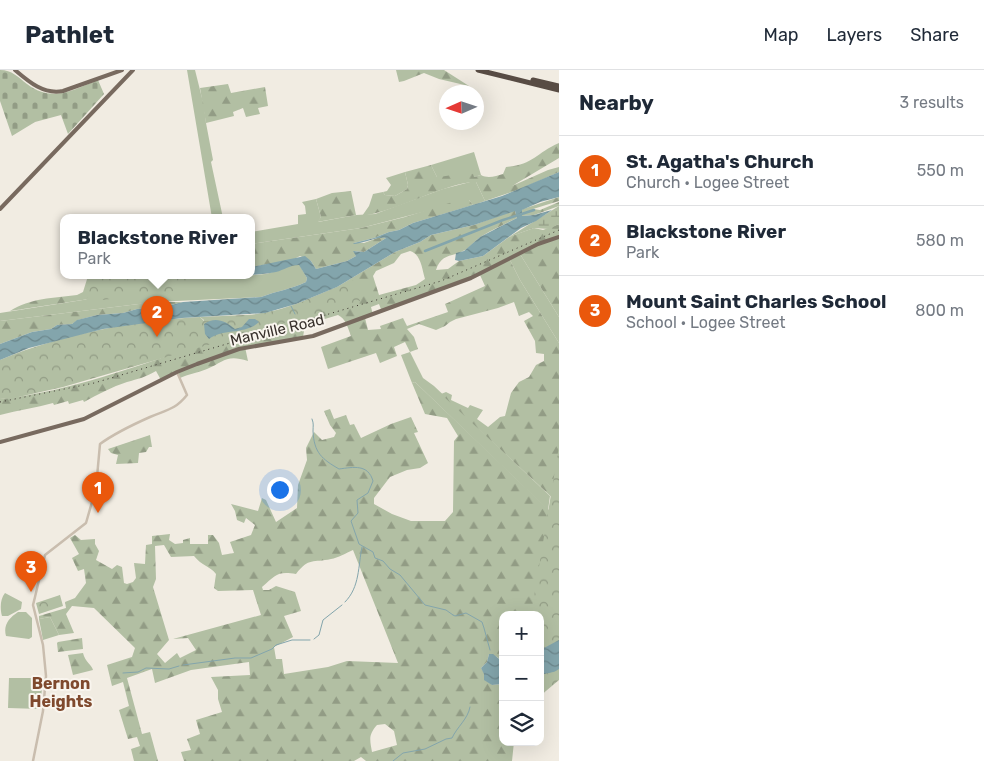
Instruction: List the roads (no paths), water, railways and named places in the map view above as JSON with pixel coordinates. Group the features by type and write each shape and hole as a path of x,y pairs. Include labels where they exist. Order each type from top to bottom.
{"highway":[{"path":"478,70 559,88"},
{"path":"492,70 559,88"}],"main road":[{"path":"15,70 38,87 56,92 122,70 128,74"},
{"path":"0,209 133,70"},
{"path":"111,73 122,72 128,74"},
{"name":"Manville Road","path":"0,442 84,419 176,372 239,350 313,336 471,278 538,244 559,236"}],"street":[{"path":"33,761 43,712 46,676 43,645 33,605 45,555 86,523 96,488 100,444 112,435 171,410 180,404 187,395 176,372"}],"water":[{"path":"559,172 559,197 540,202 522,210 522,216 552,210 521,228 483,256 459,261 455,260 456,253 464,251 480,237 517,218 515,211 474,225 431,235 420,242 395,252 337,287 296,304 265,313 182,318 103,329 29,348 0,360 0,344 32,332 51,329 57,325 72,324 77,320 97,315 123,313 183,302 261,297 295,286 306,282 307,278 299,265 276,272 255,275 255,266 305,256 316,269 347,261 356,256 353,251 364,252 386,238 354,243 502,196"},
{"path":"249,319 255,319 259,322 247,329 221,334 209,339 205,334 204,324 212,320 228,324 235,329 242,327"},
{"path":"559,640 559,669 544,674 544,656 544,648"},
{"path":"489,654 493,654 499,659 499,684 492,685 484,680 481,668 487,662"}],"waterway":[{"path":"425,251 503,220 534,210"},
{"path":"291,306 295,314"},
{"path":"312,419 315,445 320,454 339,469 355,467 364,469 373,481 368,493 357,500 358,513 351,521 359,544 373,552 375,558 383,561 390,569 400,575 425,605 446,610 453,615"},
{"path":"345,602 356,583 362,547"},
{"path":"314,639 319,635 323,620 342,605"},
{"path":"453,615 466,613 482,622 490,650"},
{"path":"183,665 235,658 251,658 272,649 276,645 292,640 310,640"},
{"path":"123,673 138,672 146,668 169,669 179,666"},
{"path":"393,761 403,753 425,749 452,738 470,707"}],"railway":[{"path":"0,402 94,383 441,281 559,230"}],"place":[{"name":"Blackstone River","path":"157,337"},
{"name":"St. Agatha's Church","path":"98,513"},
{"name":"Mount Saint Charles School","path":"31,592"}],"district":[{"name":"Bernon Heights","path":"61,692"}]}
